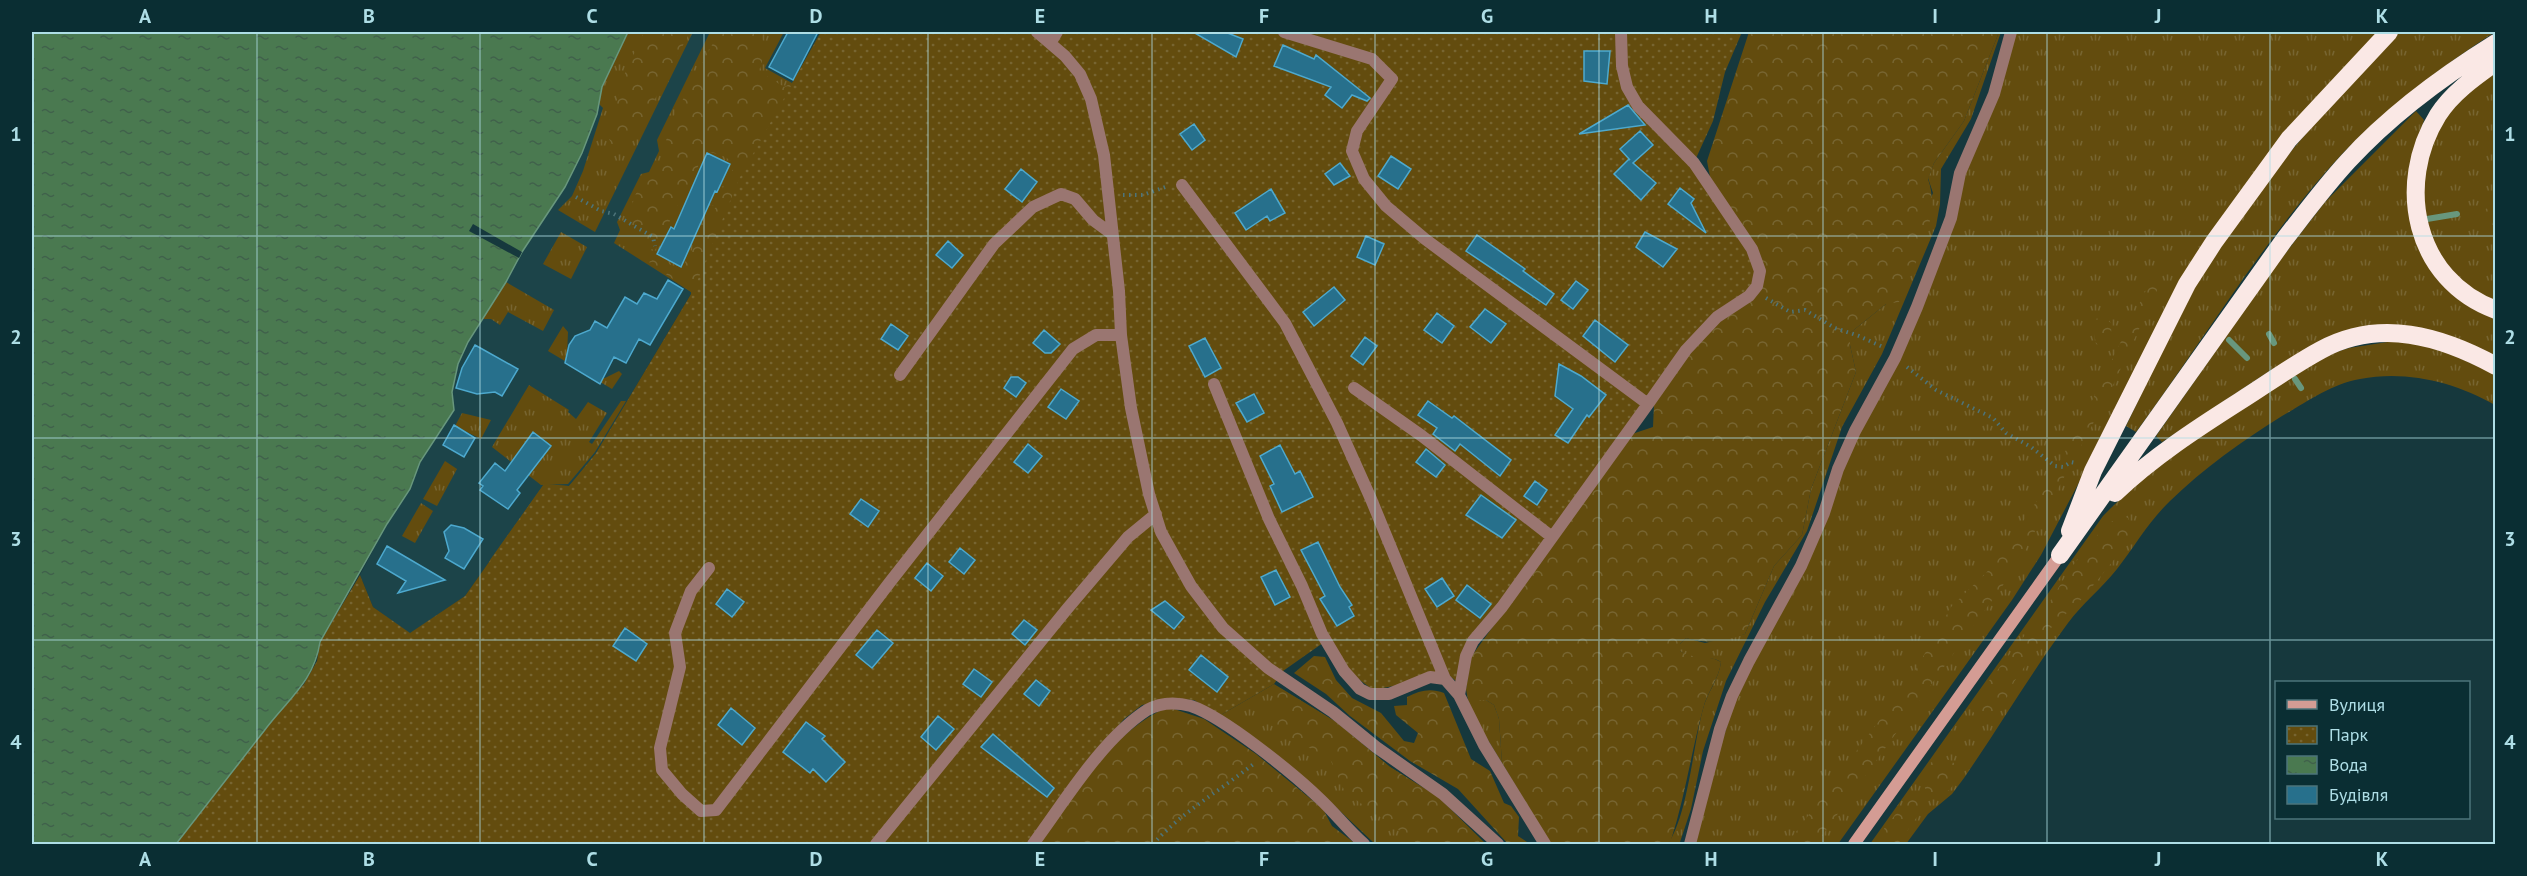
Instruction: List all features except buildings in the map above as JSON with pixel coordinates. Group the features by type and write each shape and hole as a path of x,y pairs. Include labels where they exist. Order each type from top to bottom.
{"highway":[{"path":"2060,555 2093,471 2187,284 2214,242 2289,139 2389,32"},
{"path":"2060,555 2284,240 2318,196 2350,159 2401,112 2456,68 2496,43"},
{"path":"2496,62 2453,96 2440,112 2421,153 2416,190 2419,225 2434,259 2456,287 2485,306 2496,310"},
{"path":"2060,555 2110,498 2141,468 2280,375 2324,349 2347,340 2394,333 2433,338 2465,349 2496,366"}],"main road":[{"path":"1854,844 2060,555"}],"lane":[{"path":"1037,32 1054,37 1080,74 1091,99 1104,155 1119,291 1121,335 1131,408 1161,532 1191,586 1223,628 1268,668 1333,712 1376,747 1443,794 1498,844"},
{"path":"1284,32 1372,59 1392,80 1357,131 1352,151 1364,179 1386,206 1425,238 1648,404"},
{"path":"1459,695 1466,656 1473,641 1502,607 1686,350 1717,317 1749,296 1757,286 1760,271 1752,249 1694,163 1638,106 1627,87 1622,66 1621,32"},
{"path":"1690,844 1720,729 1732,696 1801,566 1824,513 1838,469 1854,431 1895,358 1951,218 1960,173 1994,94 2011,32"},
{"path":"1182,185 1285,322 1347,445 1445,679 1459,695 1485,746 1545,844"},
{"path":"900,375 994,244 1033,207 1060,194 1075,199 1093,220 1112,234"},
{"path":"709,568 691,591 675,633 680,667 660,748 662,770 681,794 701,811 716,810 890,582 1073,349 1096,335 1121,335"},
{"path":"1214,384 1269,519 1302,586 1322,634 1344,670 1360,688 1370,694 1389,694 1430,677 1445,679"},
{"path":"1354,388 1422,436 1552,537"},
{"path":"876,844 1128,537 1156,514"},
{"path":"1033,844 1093,763 1124,728 1149,709 1170,702 1191,706 1215,717 1266,754 1319,798 1364,844"}],"path":[{"path":"1108,192 1127,196 1143,195 1168,186 1182,185"},
{"path":"576,198 640,228 653,237 655,246"},
{"path":"1757,286 1767,298 1790,312 1805,310 1835,328 1880,344 1936,390 1993,418 2006,433 2031,447 2055,466 2063,466 2071,462 2093,471"},
{"path":"1153,844 1171,825 1218,793 1266,754"}],"shaded area":[{"path":"628,32 821,32 739,179 694,289 596,453 569,486 544,485 465,596 410,634 373,607 360,575 387,524 410,489 420,462 454,410 452,392 458,364 468,342 522,252 565,187 582,153 597,114 602,87"}],"green space":[{"path":"628,32 693,32 595,232 558,210 572,196 583,171 603,108 599,104 602,87"},
{"path":"644,32 690,32 625,150 616,153 609,139 621,82"},
{"path":"710,32 784,32 765,68 792,83 691,292 614,243 620,230 617,222 641,174 649,172 659,151 657,140"},
{"path":"719,32 759,32 766,48 759,71 784,87 792,83 821,32 1024,32 485,594 490,560 544,484 569,486 598,454 691,296 691,292 649,262 656,258 671,265 679,272 698,240 695,224 719,205 724,184 735,166 722,156 706,152 690,181 717,196 718,201 713,206 695,190 683,195 655,250 642,247 629,236 630,218 637,192 647,180 656,176 667,154 666,131"},
{"path":"821,32 1742,32 1725,72 1713,121 1692,167 1753,261 1752,280 1749,287 1737,299 1713,313 1506,594 1457,682 1449,675 1373,690 1352,674 1330,638 1283,671 1274,684 1219,716 1194,700 1172,699 1142,705 1124,719 1091,758 1028,844 176,844 274,717 304,684 317,661 320,642 360,575 373,607 410,633 465,596 544,484 569,486 596,453 694,289 739,179"},
{"path":"1749,32 1999,32 1964,121 1934,163 1928,179 1931,194 1929,225 1899,302 1886,304 1850,333 1850,345 1856,372 1811,489 1802,535 1774,566 1745,634 1716,642 1686,638 1680,644 1680,651 1686,654 1721,662 1703,709 1671,840 1668,844 1551,844 1502,763 1499,719 1494,705 1486,700 1468,700 1466,689 1471,657 1632,434 1653,427 1654,405 1711,182 1707,161"},
{"path":"1999,32 2001,32 1971,119 1941,169 1940,204 1936,226 1882,354 1842,427 1807,531 1765,602 1726,681 1703,751 1691,809 1680,842 1679,844 1668,844 1675,831 1685,798 1703,709 1721,662 1691,657 1680,651 1680,644 1686,638 1705,643 1745,634 1774,566 1802,535 1811,489 1856,372 1850,345 1850,333 1886,304 1933,193 1928,178 1934,163 1964,121"},
{"path":"2016,32 2380,32 2253,174 2208,236 2041,555 2012,600 1838,844 1695,844 1714,767 1736,698 1858,432 1898,360"},
{"path":"2399,32 2495,32 2415,89 2377,120 2342,154 2286,220 2260,255 2136,432 2126,426 2182,311 2221,244 2306,134"},
{"path":"2495,71 2495,302 2464,284 2445,265 2434,245 2427,224 2424,201 2429,155 2437,133 2459,103"},
{"path":"2416,111 2424,120 2414,151 2408,190 2465,303 2495,318 2495,357 2455,338 2412,327 2274,368 2162,442 2156,436 2274,268 2325,202"},
{"path":"2495,204 2495,244 2478,224 2478,220 2481,213"},
{"path":"561,232 587,247 571,279 543,264"},
{"path":"506,282 554,310 543,331 508,312 500,325 491,319 482,319"},
{"path":"2149,284 2158,288 2108,396 2014,570 1816,844 1787,844 1911,678 1951,607 1995,564 2046,487 2087,411"},
{"path":"2104,317 2112,324 2110,341 2104,347 2096,344 2094,333 2088,330 2086,325 2091,320"},
{"path":"563,326 568,332 567,355 598,378 605,378 619,371 622,374 612,389 548,351"},
{"path":"2394,341 2431,345 2495,374 2495,405 2464,390 2430,380 2395,376 2360,379 2349,381 2320,394 2238,445 2196,477 2155,517 2117,569 2068,623 1952,794 1928,814 1906,844 1870,844 2103,516 2128,492 2182,449 2327,355 2349,348"},
{"path":"529,385 569,410 568,412 576,419 588,402 607,413 589,442 592,444 621,401 626,401 595,452 568,484 541,485 492,447"},
{"path":"462,413 491,420 481,439 455,426"},
{"path":"445,461 457,469 437,506 423,499"},
{"path":"421,503 433,511 415,543 402,536"},
{"path":"2120,516 2128,518 2133,530 2129,541 2084,597 2051,628 2014,682 2004,704 1995,714 1978,716 1972,711 1984,687 2044,611 2070,569 2104,527"},
{"path":"1314,656 1325,657 1336,680 1352,698 1381,713 1404,741 1414,743 1418,733 1396,715 1394,706 1407,705 1407,697 1421,691 1444,693 1471,759 1490,771 1504,803 1511,806 1519,817 1518,836 1530,844 1508,844 1458,789 1410,761 1350,716 1326,694 1294,673"},
{"path":"1274,684 1336,722 1390,767 1438,797 1486,844 1374,843 1323,795 1219,716"},
{"path":"1280,688 1336,722 1390,767 1438,797 1472,831 1481,844 1418,844 1345,792 1330,759 1278,731 1272,703"},
{"path":"1468,700 1486,700 1494,705 1499,719 1502,763 1480,727"},
{"path":"1168,707 1204,719 1256,754 1323,809 1332,826 1356,844 1039,844 1095,766 1111,749 1147,718"},
{"path":"1940,758 1957,765 1953,785 1946,792 1926,791 1921,777 1930,763"},
{"path":"1913,792 1921,793 1928,801 1898,844 1872,844"}],"water":[{"path":"32,32 628,32 602,87 597,114 582,153 565,187 522,252 468,342 458,364 452,392 454,410 420,462 410,489 387,524 320,642 317,656 306,680 176,844 32,844"}],"pier":[{"path":"473,224 522,252 519,258 469,231"}],"waterway":[{"path":"2427,219 2457,214"},
{"path":"2269,334 2274,343"},
{"path":"2229,340 2247,358"},
{"path":"2295,379 2301,388"}]}
